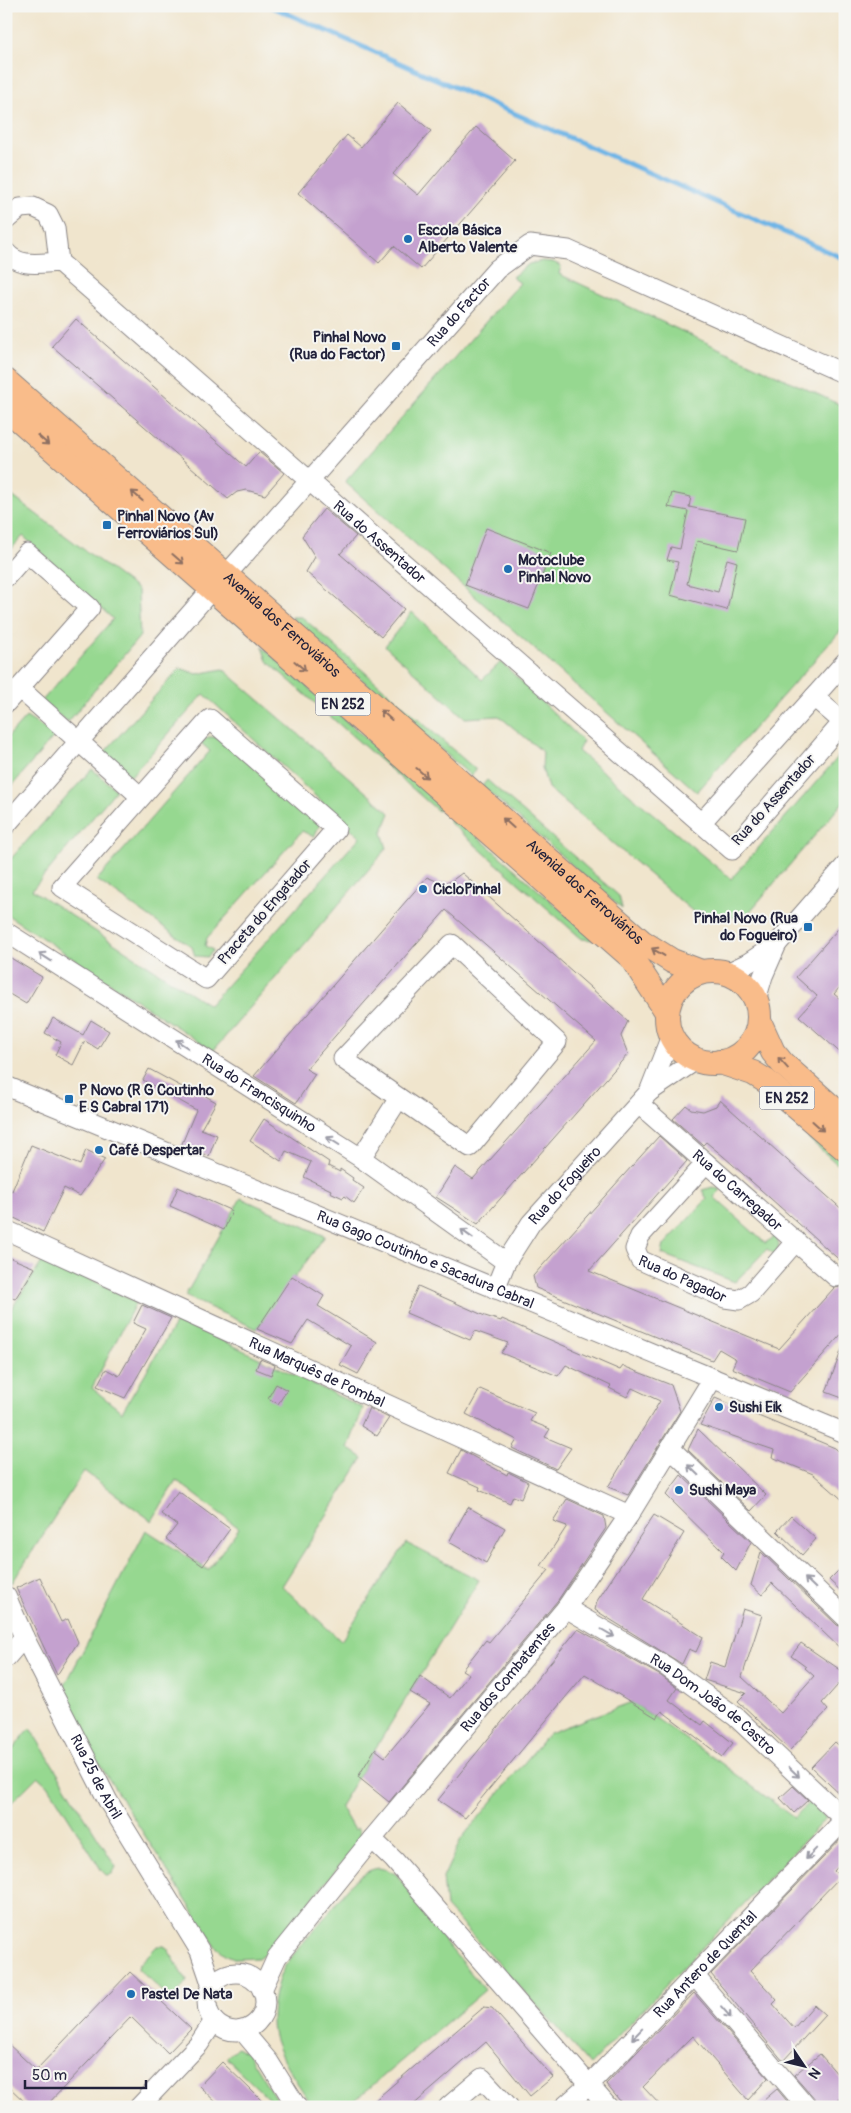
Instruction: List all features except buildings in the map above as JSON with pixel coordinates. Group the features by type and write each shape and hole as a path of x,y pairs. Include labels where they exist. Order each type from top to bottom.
{"main road":[{"name":"Avenida dos Ferroviários","path":"6,381 220,582 631,957 667,1012 671,1036"},
{"name":"Avenida dos Ferroviários","path":"6,408 220,582 642,942 672,960 702,972 727,973"},
{"path":"667,1012 671,999 678,987 689,978 702,972"},
{"name":"EN 252","path":"727,973 744,983 758,1010 773,1052 783,1064 845,1119"},
{"name":"EN 252","path":"696,1060 708,1063 735,1058 747,1048 756,1035 758,1010"},
{"path":"671,1036 677,1046 696,1060"},
{"name":"EN 252","path":"720,1062 753,1073 766,1081 845,1150"}],"street":[{"path":"6,220 20,208 33,207 48,214 55,228 59,262 24,263 12,259 6,252"},
{"name":"Rua do Factor","path":"6,825 497,269 530,245 568,250 845,374"},
{"name":"Rua do Assentador","path":"59,262 732,850 844,721 814,697"},
{"path":"6,577 27,553 90,608 6,703"},
{"path":"701,823 845,662"},
{"path":"19,688 141,797"},
{"name":"Praceta do Engatador","path":"210,719 336,829 206,979 62,887 141,797 210,719"},
{"path":"727,973 748,963 777,944 845,866"},
{"name":"Rua do Francisquinho","path":"6,932 361,1158 506,1262"},
{"path":"452,944 558,1042 470,1147 399,1098 343,1058 452,944"},
{"path":"758,1010 763,976 777,944"},
{"name":"Rua do Fogueiro","path":"644,1098 671,1036"},
{"name":"Rua do Fogueiro","path":"495,1288 506,1262 532,1223 644,1098 696,1060"},
{"name":"Rua Gago Coutinho e Sacadura Cabral","path":"6,1086 845,1433"},
{"path":"361,1158 399,1098"},
{"name":"Rua do Carregador","path":"644,1098 706,1162 836,1277"},
{"name":"Rua do Pagador","path":"706,1162 640,1236 635,1249 640,1260 724,1298 739,1300 751,1293 796,1241"},
{"name":"Rua Marquês de Pombal","path":"6,1230 629,1515"},
{"name":"Rua dos Combatentes","path":"262,1990 277,1957 566,1608 629,1515 713,1378"},
{"path":"670,1448 845,1616"},
{"name":"Rua 25 de Abril","path":"6,1596 24,1637 108,1801 200,1951 212,1986"},
{"name":"Rua Dom João de Castro","path":"566,1608 667,1667 736,1717 844,1820"},
{"path":"6,1658 24,1637"},
{"name":"Rua Antero de Quental","path":"564,2107 589,2084 844,1820"},
{"path":"372,1840 394,1860 608,2107"},
{"name":"Rua 25 de Abril","path":"200,1951 238,1974"},
{"name":"Rua dos Combatentes","path":"238,1974 277,1957"},
{"path":"259,2019 242,2030 227,2029 214,2021 207,2004 208,1994 212,1986 217,1980 238,1974 258,1984 262,1990 264,2005 259,2019 261,2040 269,2062"},
{"path":"694,1975 807,2107"},
{"path":"139,2107 199,2044 214,2021"},
{"path":"242,2030 269,2062 298,2107"},
{"path":"448,2107 482,2078 509,2107"}],"green space":[{"path":"542,261 553,262 561,266 559,274 845,407 845,626 697,792 345,482 520,283 512,277 529,264"},
{"path":"12,496 138,590 140,636 68,722 41,702 113,619 23,536 6,555 6,502"},
{"path":"412,612 482,680 501,662 583,741 578,751 731,879 840,755 845,758 845,800 746,916 704,921 548,788 542,768 543,752 499,716 465,718 385,646"},
{"path":"291,617 302,617 476,770 471,776"},
{"path":"262,647 443,806 438,811 267,661"},
{"path":"180,668 197,674 223,669 390,813 382,833 387,848 213,1051 6,914 6,864 92,769 116,790 32,890 209,1005 360,837 204,694 130,777 101,756"},
{"path":"26,717 55,735 6,793 6,739"},
{"path":"208,737 219,737 320,824 314,837 302,831 207,938 205,946 213,950 208,957 195,956 192,947 97,880 210,751 201,743"},
{"path":"487,780 619,896 622,909 482,786"},
{"path":"454,816 595,940 582,939 448,821"},
{"path":"804,1125 845,1161 845,1171 809,1139"},
{"path":"713,1187 721,1190 714,1197 765,1243 776,1236 779,1245 776,1255 767,1249 735,1282 662,1254 664,1245 707,1199 702,1190"},
{"path":"241,1198 325,1236 257,1329 185,1296"},
{"path":"46,1256 136,1302 92,1388 122,1412 178,1319 363,1408 348,1448 363,1458 282,1586 341,1641 406,1543 479,1580 340,1806 354,1830 357,1828 362,1839 269,1950 258,1958 236,1959 216,1947 96,1759 63,1689 146,1530 208,1570 239,1528 176,1480 152,1521 84,1471 12,1583 6,1571 6,1317"},
{"path":"632,1702 721,1763 794,1818 810,1801 826,1818 590,2065 446,1907 443,1878 461,1839 549,1733"},
{"path":"30,1728 116,1867 112,1874 106,1875 102,1871 48,1785 38,1776 6,1808 6,1758"},
{"path":"379,1868 397,1875 446,1943 485,1990 347,2107 313,2107 287,2066 275,2040 272,2013 275,1992 285,1966 351,1885 363,1874"},
{"path":"157,1946 167,1948 187,1981 174,1997 170,1998 138,1969 139,1965"},
{"path":"237,2047 248,2054 281,2107 277,2107 226,2058"}],"waterway":[{"path":"270,6 845,259"}],"place":[{"name":"Escola Básica Alberto Valente","path":"408,239"},
{"name":"Pinhal Novo (Rua do Factor)","path":"396,346"},
{"name":"Pinhal Novo (Av Ferroviários Sul)","path":"107,525"},
{"name":"Motoclube Pinhal Novo","path":"508,569"},
{"name":"CicloPinhal","path":"423,889"},
{"name":"Pinhal Novo (Rua do Fogueiro)","path":"808,927"},
{"name":"P Novo (R G Coutinho E S Cabral 171)","path":"69,1099"},
{"name":"Café Despertar","path":"99,1150"},
{"name":"Sushi Eik","path":"719,1407"},
{"name":"Sushi Maya","path":"679,1490"},
{"name":"Pastel De Nata","path":"131,1994"}]}
